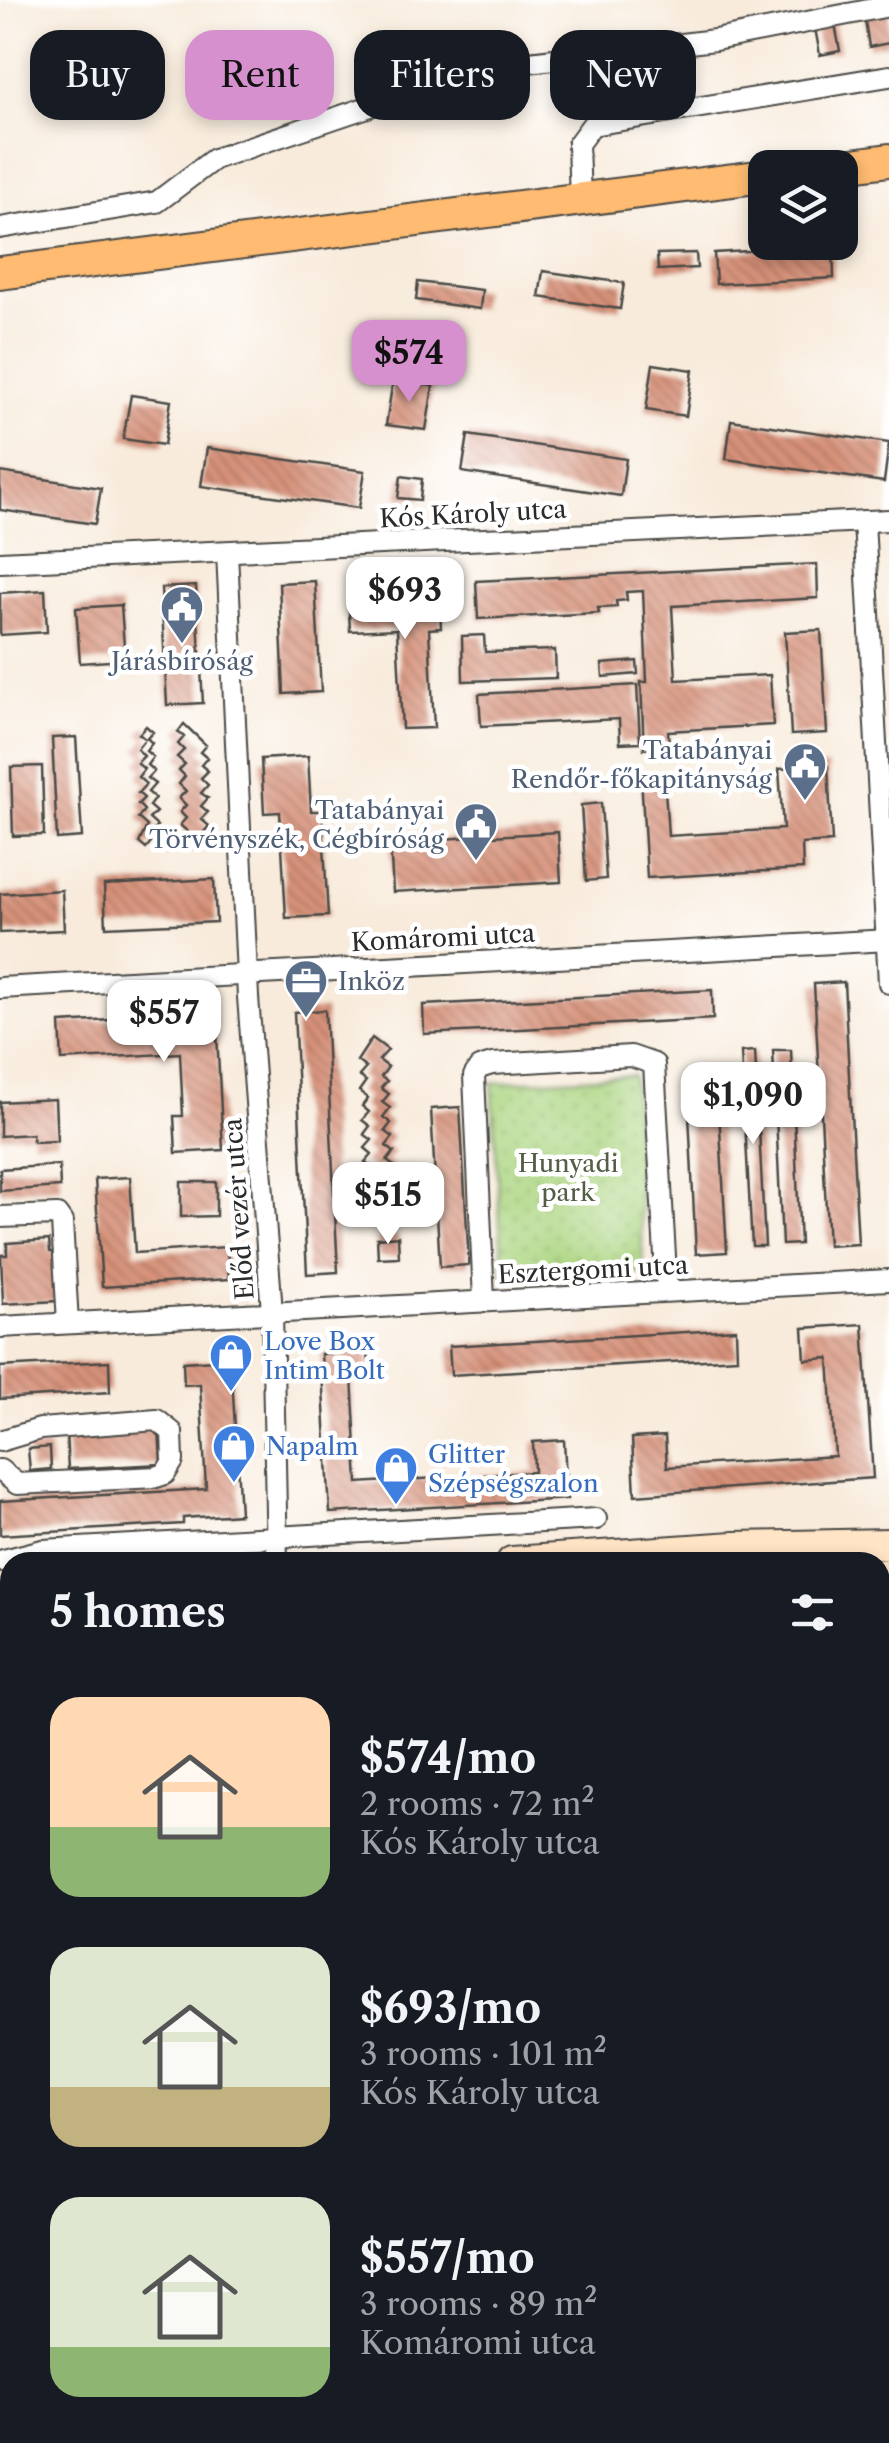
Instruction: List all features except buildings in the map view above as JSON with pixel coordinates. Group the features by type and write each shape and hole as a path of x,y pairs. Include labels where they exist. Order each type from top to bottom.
{"main road":[{"path":"858,164 889,160"},
{"path":"0,272 748,178"},
{"path":"671,1552 889,1544"}],"street":[{"path":"0,228 158,202 214,159 486,67 715,40 889,6"},
{"path":"580,200 578,144 592,125 889,76"},
{"name":"Kós Károly utca","path":"0,562 889,520"},
{"path":"864,521 889,983"},
{"name":"Előd vezér utca","path":"227,552 248,973 272,1312 276,1552"},
{"name":"Komáromi utca","path":"0,988 889,940"},
{"path":"484,1301 474,1076 479,1068 492,1064 631,1056 654,1064 667,1292"},
{"path":"0,1216 43,1214 57,1216 62,1222 68,1323"},
{"name":"Esztergomi utca","path":"0,1327 889,1280"},
{"path":"0,1441 40,1429 158,1420 172,1432 173,1461 165,1474 156,1476 17,1484 0,1470"},
{"path":"35,1552 596,1520"}],"green space":[{"name":"Hunyadi park","path":"633,1075 644,1272 503,1281 492,1083"}],"place":[{"name":"Járásbíróság","path":"182,645"},
{"name":"Tatabányai Rendőr-főkapitányság","path":"805,802"},
{"name":"Tatabányai Törvényszék, Cégbíróság","path":"476,862"},
{"name":"Inköz","path":"306,1019"},
{"name":"Love Box Intim Bolt","path":"231,1393"},
{"name":"Napalm","path":"234,1484"},
{"name":"Glitter Szépségszalon","path":"396,1506"}]}
